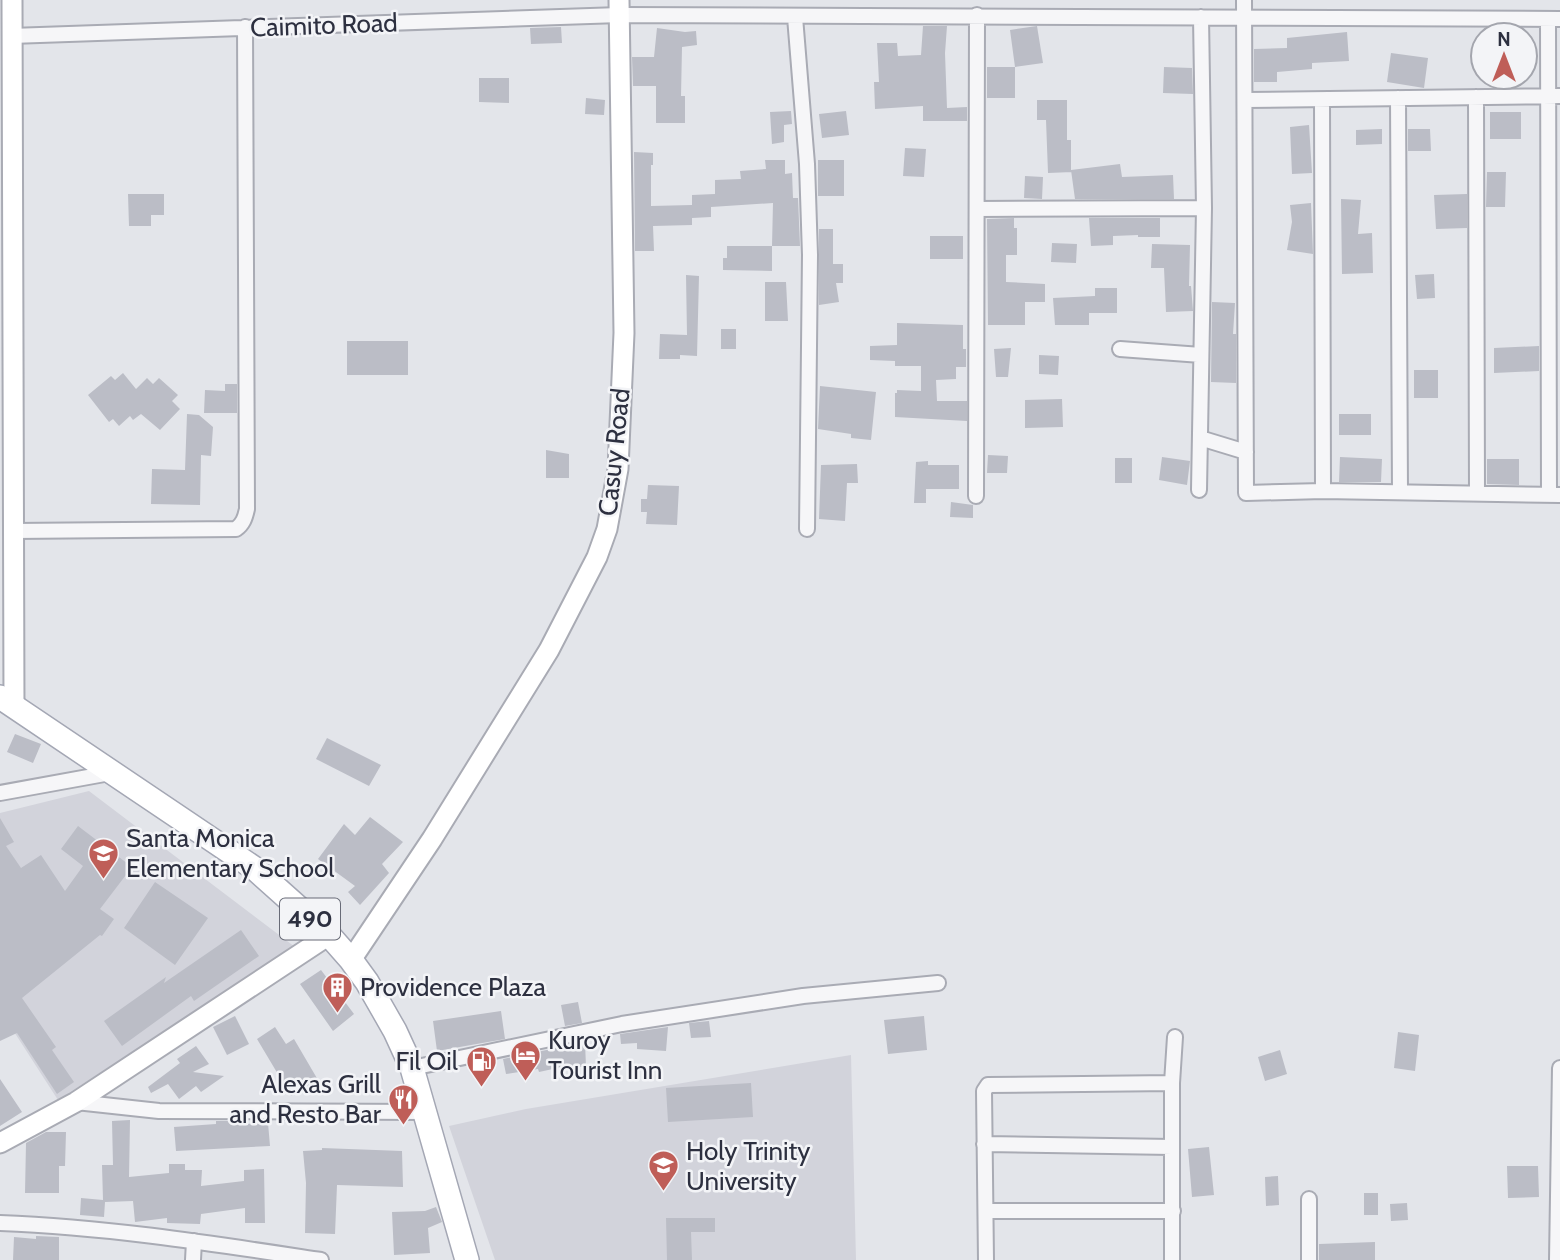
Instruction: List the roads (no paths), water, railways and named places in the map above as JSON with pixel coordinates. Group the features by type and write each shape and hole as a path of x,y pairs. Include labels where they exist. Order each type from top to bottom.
{"main road":[{"name":"490","path":"7,702 254,869 329,935 351,960 396,1031 412,1068 467,1260"}],"street":[{"path":"7,702 13,531 12,0"},
{"path":"1244,0 1245,493 1323,491 1554,495 1554,19"},
{"name":"Caimito Road","path":"11,36 245,27 620,7 795,17 977,15 1554,19"},
{"name":"Casuy Road","path":"351,960 432,839 549,650 597,557 607,529 618,469 624,333 620,7"},
{"path":"976,496 977,15"},
{"path":"795,17 807,164 810,255 807,528"},
{"path":"1199,491 1204,208 1201,17"},
{"path":"13,531 236,528 242,525 247,496 245,27"},
{"path":"1246,100 1555,96"},
{"path":"1476,97 1477,493"},
{"path":"1398,98 1400,492"},
{"path":"1322,100 1323,491"},
{"path":"977,209 1204,208"},
{"path":"1120,349 1201,355"},
{"path":"1200,438 1245,452"},
{"path":"0,793 110,773"},
{"path":"0,1143 76,1102 329,935"},
{"path":"412,1068 622,1024 803,996 938,984"},
{"path":"1172,1260 1172,1083 1175,1037"},
{"path":"1558,1260 1560,1068"},
{"path":"986,1260 984,1091 991,1084 1172,1083"},
{"path":"76,1102 159,1111 426,1112"},
{"path":"984,1144 1172,1147"},
{"path":"1309,1199 1309,1260"},
{"path":"986,1211 1173,1211"},
{"path":"0,1223 53,1225 194,1241 321,1260"},
{"path":"193,1260 194,1241"}],"place":[{"name":"Santa Monica Elementary School","path":"103,880"},
{"name":"Providence Plaza","path":"337,1014"},
{"name":"Kuroy Tourist Inn","path":"525,1082"},
{"name":"Fil Oil","path":"481,1088"},
{"name":"Alexas Grill and Resto Bar","path":"404,1126"},
{"name":"Holy Trinity University","path":"663,1193"}]}
